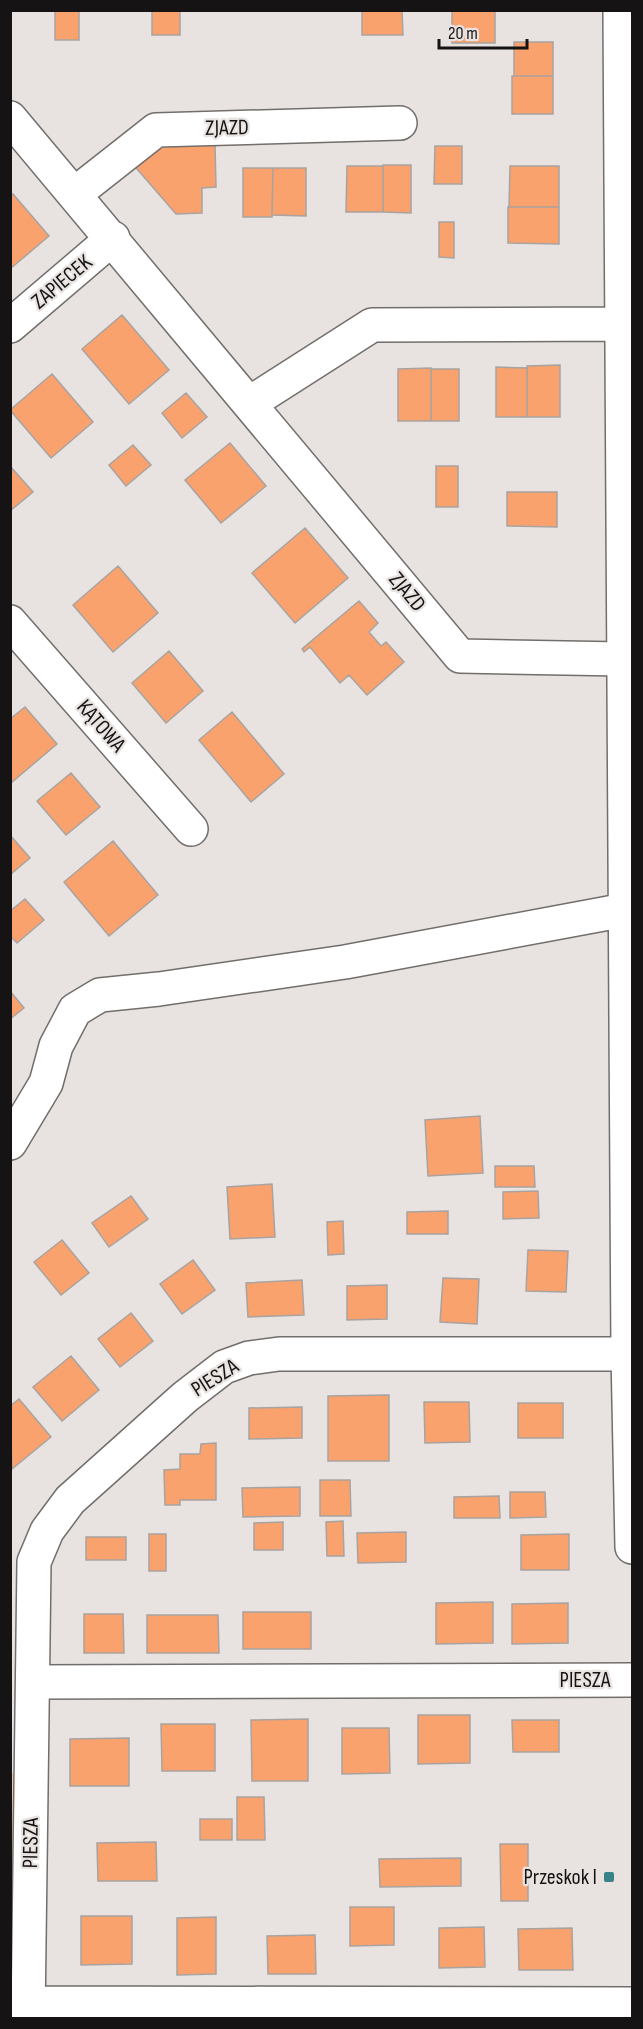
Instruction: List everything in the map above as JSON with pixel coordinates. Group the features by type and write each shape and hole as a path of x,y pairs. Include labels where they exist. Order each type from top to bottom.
{"street":[{"path":"620,10 622,659 628,1354 633,1547"},
{"name":"ZJAZD","path":"10,118 76,193 460,656 622,659"},
{"name":"ZJAZD","path":"76,193 156,130 400,123"},
{"name":"ZAPIECEK","path":"10,326 113,238"},
{"path":"250,403 372,325 621,324"},
{"name":"KĄTOWA","path":"10,622 192,830"},
{"path":"10,1143 46,1083 56,1046 75,1010 100,995 159,989 345,962 625,910"},
{"name":"PIESZA","path":"628,1354 279,1354 249,1358 224,1367 185,1397 70,1500 47,1531 34,1562 28,2011 633,2004"},
{"name":"PIESZA","path":"34,1682 633,1680"}],"shaded area":[{"path":"15,1772 13,2018 10,2018 10,1774"}],"building":[{"path":"55,10 79,10 79,40 55,40"},
{"path":"362,10 402,10 403,35 362,35"},
{"path":"452,10 495,10 495,43 452,43"},
{"path":"152,11 180,11 180,35 152,35"},
{"path":"514,42 553,42 553,76 514,76"},
{"path":"512,76 553,76 553,114 512,114"},
{"path":"215,144 216,187 202,188 202,213 176,214 131,162 146,145"},
{"path":"435,146 462,146 462,184 434,184"},
{"path":"383,165 411,165 411,213 383,212"},
{"path":"347,166 383,166 383,212 346,212"},
{"path":"510,166 559,166 559,207 509,207"},
{"path":"243,168 273,168 272,217 243,217"},
{"path":"273,168 306,168 306,216 272,215"},
{"path":"13,194 49,236 10,269 10,196"},
{"path":"508,207 559,207 559,244 508,243"},
{"path":"439,222 454,222 454,258 439,257"},
{"path":"122,315 169,370 129,404 82,349"},
{"path":"560,365 560,417 527,417 527,366"},
{"path":"496,367 527,368 527,417 496,417"},
{"path":"431,368 431,421 398,421 398,369"},
{"path":"431,369 459,369 459,421 431,421"},
{"path":"52,374 93,422 51,458 10,410"},
{"path":"186,393 207,417 182,438 162,413"},
{"path":"230,443 266,486 221,523 185,480"},
{"path":"133,445 151,465 126,486 109,465"},
{"path":"10,466 33,492 10,511"},
{"path":"436,466 458,466 458,507 436,507"},
{"path":"507,492 557,492 557,527 507,526"},
{"path":"305,528 348,578 295,623 252,573"},
{"path":"118,566 158,613 113,652 73,605"},
{"path":"359,601 378,623 369,632 381,646 386,642 404,662 367,695 349,675 340,683 310,647 304,652 302,649"},
{"path":"169,651 203,691 166,723 132,683"},
{"path":"25,707 57,744 11,783 10,719"},
{"path":"232,712 284,774 251,802 199,740"},
{"path":"71,773 100,807 66,835 37,801"},
{"path":"10,835 30,858 10,875"},
{"path":"113,841 158,895 109,936 64,882"},
{"path":"25,899 44,920 17,943 10,936 10,911"},
{"path":"10,991 24,1008 10,1019"},
{"path":"480,1116 483,1173 428,1176 425,1120"},
{"path":"495,1166 534,1166 535,1187 495,1187"},
{"path":"272,1184 275,1237 230,1239 227,1187"},
{"path":"538,1191 539,1218 503,1219 503,1192"},
{"path":"131,1196 148,1219 109,1247 92,1223"},
{"path":"448,1211 448,1234 407,1234 407,1212"},
{"path":"343,1221 344,1254 328,1255 327,1222"},
{"path":"62,1240 89,1273 61,1295 34,1262"},
{"path":"528,1250 568,1251 566,1292 526,1291"},
{"path":"193,1260 215,1290 182,1314 160,1284"},
{"path":"443,1278 479,1279 477,1324 440,1322"},
{"path":"302,1280 304,1315 248,1317 246,1283"},
{"path":"387,1285 387,1319 347,1320 347,1286"},
{"path":"131,1313 153,1341 120,1367 98,1339"},
{"path":"71,1356 99,1390 62,1421 33,1387"},
{"path":"389,1395 389,1461 328,1461 328,1396"},
{"path":"19,1399 51,1437 12,1469 10,1406"},
{"path":"424,1402 469,1402 470,1442 425,1443"},
{"path":"518,1403 563,1403 563,1438 518,1438"},
{"path":"302,1407 302,1438 249,1439 249,1408"},
{"path":"216,1443 216,1500 180,1500 180,1505 165,1505 164,1470 180,1469 180,1454 200,1454 201,1444"},
{"path":"320,1480 350,1480 351,1516 320,1516"},
{"path":"300,1487 300,1516 243,1517 242,1488"},
{"path":"510,1492 545,1492 546,1517 510,1518"},
{"path":"499,1496 500,1518 454,1518 454,1497"},
{"path":"343,1521 344,1556 327,1556 326,1522"},
{"path":"283,1522 283,1550 254,1550 254,1523"},
{"path":"406,1532 406,1562 358,1563 357,1533"},
{"path":"149,1534 166,1534 166,1571 149,1571"},
{"path":"569,1534 569,1570 521,1570 521,1535"},
{"path":"86,1537 126,1537 126,1560 86,1560"},
{"path":"493,1602 493,1643 436,1644 436,1603"},
{"path":"568,1603 568,1643 512,1644 512,1604"},
{"path":"243,1612 311,1612 311,1649 243,1649"},
{"path":"84,1614 123,1614 124,1653 84,1653"},
{"path":"147,1615 218,1615 219,1653 147,1653"},
{"path":"418,1715 470,1715 470,1763 418,1764"},
{"path":"308,1719 308,1781 252,1781 251,1720"},
{"path":"512,1720 559,1720 559,1752 513,1752"},
{"path":"161,1724 215,1724 215,1771 162,1771"},
{"path":"342,1728 389,1728 390,1773 342,1774"},
{"path":"129,1738 129,1786 70,1786 70,1739"},
{"path":"237,1797 264,1797 265,1840 237,1840"},
{"path":"200,1819 232,1819 232,1840 200,1840"},
{"path":"156,1842 157,1881 98,1881 97,1843"},
{"path":"500,1844 528,1844 528,1901 501,1901"},
{"path":"461,1858 461,1886 380,1887 379,1859"},
{"path":"350,1907 394,1907 394,1945 350,1946"},
{"path":"81,1916 132,1916 132,1964 81,1965"},
{"path":"216,1917 216,1974 177,1975 177,1918"},
{"path":"484,1927 485,1967 439,1968 439,1928"},
{"path":"572,1928 573,1970 519,1970 518,1929"},
{"path":"315,1935 316,1974 268,1974 267,1936"}],"place":[{"name":"Przeskok I","path":"609,1877"}]}
